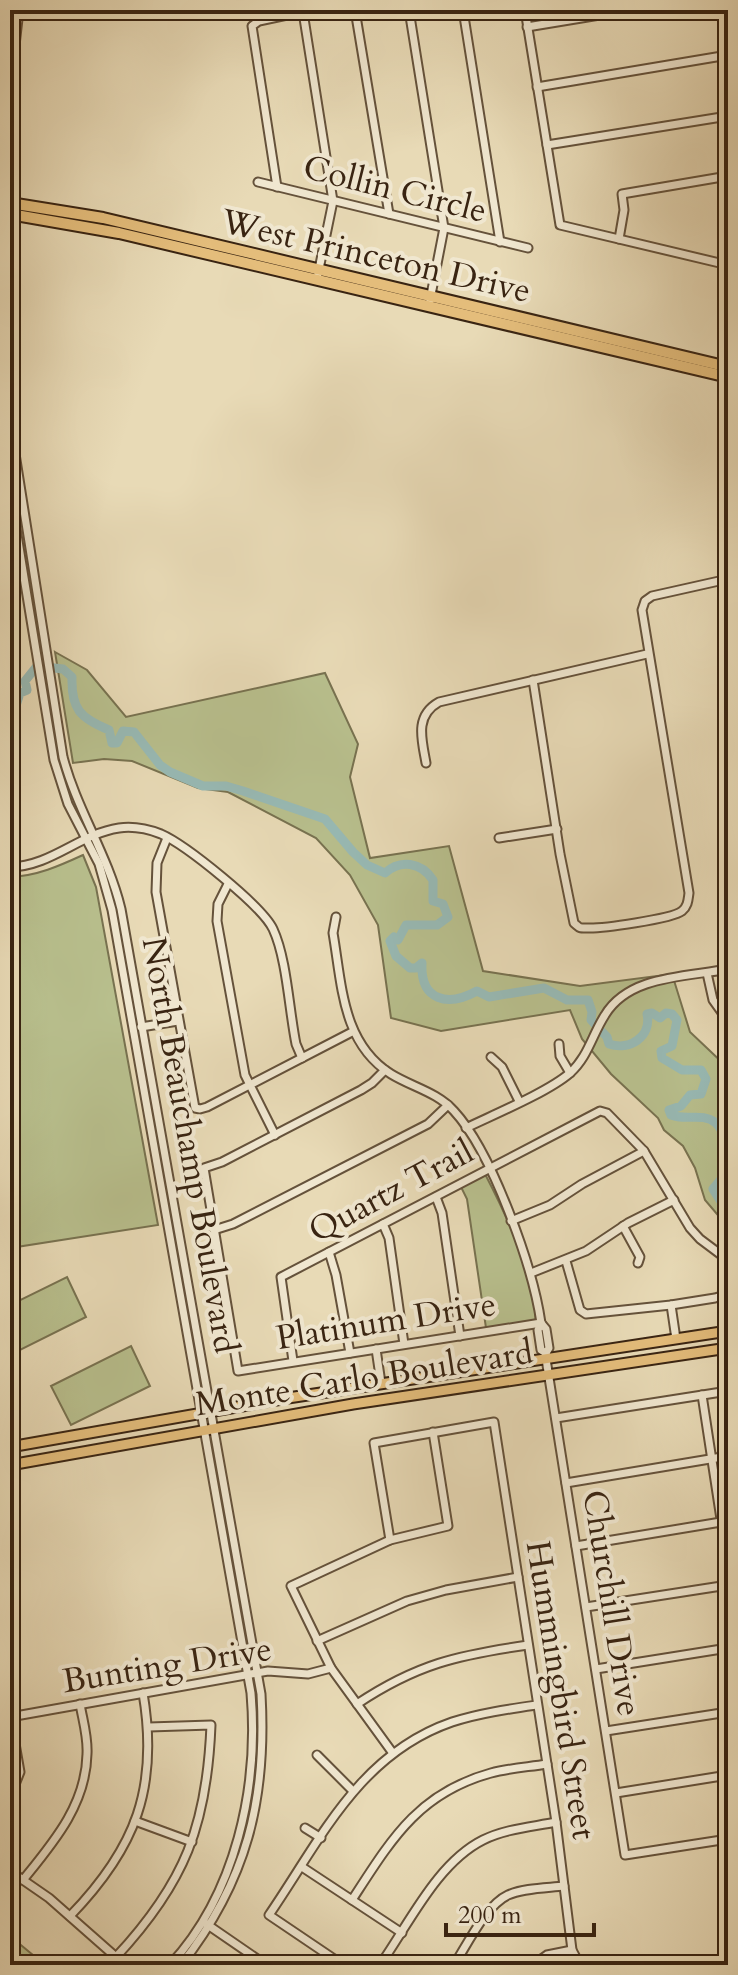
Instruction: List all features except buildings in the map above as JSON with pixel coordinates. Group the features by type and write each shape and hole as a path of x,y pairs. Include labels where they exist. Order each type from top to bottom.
{"highway":[{"name":"West Princeton Drive","path":"10,203 103,218 186,244"},
{"name":"West Princeton Drive","path":"10,214 186,244 728,377"},
{"name":"West Princeton Drive","path":"430,302 728,367"}],"main road":[{"name":"Monte Carlo Boulevard","path":"10,1447 546,1356 728,1331"},
{"name":"Monte Carlo Boulevard","path":"10,1465 208,1428 728,1348"}],"street":[{"path":"10,88 14,20 19,10"},
{"path":"355,10 389,214"},
{"path":"409,10 444,228 430,302"},
{"name":"Collin Circle","path":"463,10 500,242"},
{"path":"525,10 560,225 728,265"},
{"path":"527,27 630,10"},
{"path":"725,10 728,27"},
{"path":"307,11 333,201 318,275"},
{"name":"Collin Circle","path":"277,187 252,26 259,21 307,11"},
{"path":"537,87 728,55"},
{"path":"547,145 728,116"},
{"path":"619,239 624,210 622,194 728,176"},
{"name":"Collin Circle","path":"258,182 528,248"},
{"name":"North Beauchamp Boulevard","path":"10,422 59,734 71,787 110,900 205,1413 259,1673 262,1757 254,1821 236,1874 181,1965"},
{"name":"North Beauchamp Boulevard","path":"10,492 13,528 49,736 60,781 90,838 106,860 118,896 205,1413"},
{"path":"13,528 25,526"},
{"path":"533,680 571,916 579,927 591,928 664,917 681,911 687,905 689,893 642,610 645,601 657,595 728,579"},
{"path":"426,763 421,727 423,716 429,708 445,700 647,654"},
{"path":"10,867 45,861 90,838 126,827 141,828 167,838 259,910 273,929 296,1044 302,1058"},
{"path":"499,838 557,829"},
{"path":"167,838 157,863 155,886 192,1098 198,1109 352,1032"},
{"path":"228,884 218,904 217,921 243,1069 275,1135"},
{"path":"336,917 333,933 352,1032 367,1054 385,1070 448,1105 428,1124 233,1224 214,1230 204,1168 222,1162 367,1087 385,1070"},
{"path":"466,1128 570,1073 585,1055 607,1012 625,994 646,984 728,969"},
{"path":"707,973 715,1004 728,1021"},
{"path":"133,1029 178,1021"},
{"path":"559,1044 559,1053 570,1073"},
{"path":"491,1057 502,1067 519,1101"},
{"name":"Churchill Drive","path":"448,1105 466,1128 489,1169 531,1273 541,1323 538,1330 541,1350 546,1356 625,1855 728,1839"},
{"name":"Quartz Trail","path":"293,1361 281,1277 600,1111 607,1113 644,1151"},
{"path":"511,1221 550,1205 644,1151 700,1239 728,1260"},
{"path":"436,1197 442,1213 460,1336"},
{"path":"531,1273 586,1251 623,1226 674,1200"},
{"path":"383,1224 389,1238 404,1344"},
{"path":"623,1226 640,1257 638,1263"},
{"name":"Platinum Drive","path":"214,1230 238,1371 541,1323"},
{"path":"329,1252 350,1353"},
{"path":"566,1261 582,1312 671,1305 728,1294"},
{"path":"671,1305 676,1339"},
{"path":"376,1349 381,1383"},
{"path":"556,1418 728,1391"},
{"path":"702,1395 728,1565"},
{"name":"Hummingbird Street","path":"433,1432 494,1422 556,1822 572,1950 580,1965"},
{"name":"North Beauchamp Boulevard","path":"170,1965 205,1923 233,1852 250,1785 253,1721 249,1674 208,1428"},
{"path":"390,1540 374,1443 433,1432 448,1526 390,1540 291,1586 331,1668 392,1752"},
{"path":"566,1483 728,1456"},
{"path":"576,1546 721,1522"},
{"path":"317,1641 407,1601 446,1590 518,1577"},
{"path":"586,1607 728,1585"},
{"path":"357,1704 387,1684 438,1661 528,1645"},
{"path":"596,1669 728,1648"},
{"name":"Bunting Drive","path":"10,1716 249,1674 279,1670 316,1674 331,1668"},
{"path":"70,1916 106,1874 122,1850 135,1821 148,1769 149,1727 143,1693"},
{"path":"23,1880 66,1824 81,1788 87,1754 80,1704"},
{"path":"343,1965 269,1915 352,1790 392,1752 451,1722 537,1705"},
{"path":"606,1731 728,1712"},
{"path":"10,1716 20,1772 10,1797"},
{"path":"116,1957 151,1918 165,1896 192,1842 206,1791 211,1725 149,1727"},
{"path":"317,1755 352,1790"},
{"path":"352,1900 402,1826 422,1806 468,1780 494,1772 547,1764"},
{"path":"616,1793 728,1775"},
{"path":"135,1821 192,1842"},
{"path":"380,1965 439,1877 460,1853 484,1839 510,1830 556,1822"},
{"path":"305,1828 321,1838"},
{"path":"302,1867 402,1933"},
{"path":"10,1871 70,1916 125,1965"},
{"path":"454,1965 500,1900 518,1892 564,1886"},
{"path":"205,1923 266,1965"},
{"path":"533,1965 547,1955 572,1950"},
{"path":"323,1965 330,1956"},
{"path":"705,1965 728,1961"}],"green space":[{"path":"55,652 87,670 126,717 325,673 358,744 350,777 370,858 449,846 483,971 580,986 672,974 690,1032 728,1068 728,1227 705,1200 695,1168 683,1146 611,1074 582,1039 570,1010 441,1031 391,1018 378,925 350,875 316,838 228,792 198,788 132,761 104,759 73,763"},
{"path":"83,855 96,887 158,1225 10,1248 10,877 56,867"},
{"path":"485,1174 525,1266 536,1322 486,1328 467,1199 461,1187"},
{"path":"67,1277 86,1317 10,1355 10,1305"},
{"path":"131,1346 150,1386 71,1425 51,1386"},
{"path":"10,1936 45,1965 10,1965"}],"waterway":[{"path":"10,712 16,706 20,693 27,690 25,681 37,666 63,669 72,677 73,697 79,711 109,730 112,743 117,743 123,731 134,732 160,765 170,772 203,786 226,786 325,819 367,865 385,873 404,864 423,869 433,880 433,901 443,904 448,917 437,925 406,925 398,940 394,937 390,941 396,956 410,968 422,963 426,986 438,997 456,999 477,991 489,997 544,988 567,1000 588,1000 591,1020 607,1037 609,1044 617,1046 631,1044 642,1035 648,1022 647,1014 652,1013 660,1018 666,1013 672,1014 677,1020 672,1046 661,1051 662,1058 682,1070 701,1070 706,1079 701,1094 690,1095 681,1106 669,1110 671,1115 711,1120 728,1139"},
{"path":"728,1171 713,1189 728,1207"}]}
